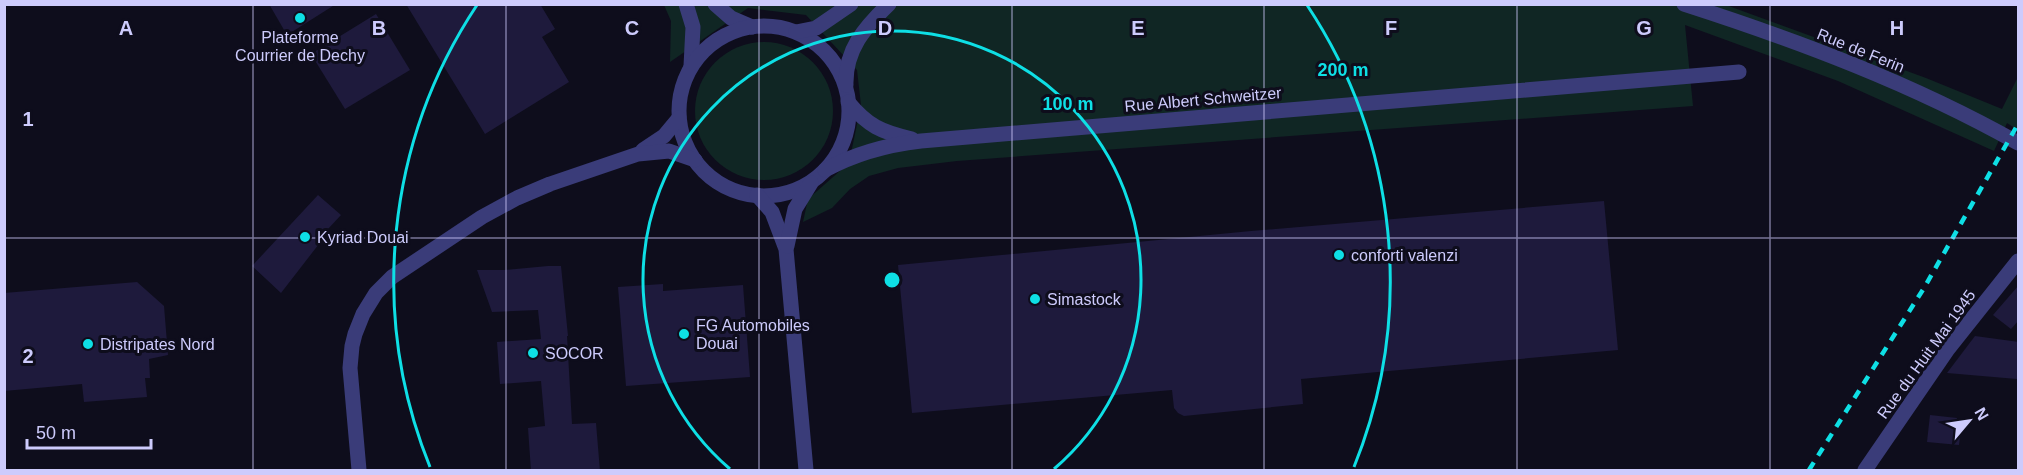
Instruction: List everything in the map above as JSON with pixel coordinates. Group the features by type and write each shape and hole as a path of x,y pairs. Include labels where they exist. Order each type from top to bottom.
{"street":[{"path":"686,4 692,20 691,68"},
{"path":"715,4 731,18 752,27"},
{"path":"795,32 816,28 851,4"},
{"path":"786,249 795,209 804,192 834,159 843,141 848,122 846,67 854,46 863,31 889,4"},
{"name":"Rue de Ferin","path":"1684,4 1744,24 1875,74 1944,105 2019,143"},
{"path":"819,174 790,191 770,195 744,193 719,183 708,175 695,160 686,143 680,118 681,92 691,68 703,52 719,39 738,30 771,26 795,32 813,41 827,54 838,70 847,95"},
{"name":"Rue Albert Schweitzer","path":"819,174 862,152 900,143 1739,72"},
{"name":"Rue Albert Schweitzer","path":"847,95 862,118 873,127 921,141"},
{"path":"638,154 664,136 680,118"},
{"path":"359,471 350,368 352,346 363,314 384,284 402,269 472,223 505,204 550,184 638,154 669,152 695,160"},
{"path":"757,195 772,212 786,249 806,471"},
{"name":"Rue du Huit Mai 1945","path":"1865,471 1943,356 2019,261"}],"green space":[{"path":"664,5 1726,5 1926,78 2002,109 2018,77 2018,130 2007,123 1994,151 1838,81 1685,25 1693,106 957,161 898,168 869,176 850,189 832,208 803,222 808,199 849,163 861,105 857,70 806,15 748,8 670,62 671,21"},
{"path":"764,42 790,47 813,62 828,85 833,111 828,137 813,160 790,175 764,180 738,175 715,160 700,137 695,111 700,85 715,62 738,47"}],"building":[{"name":"Plateforme Courrier de Dechy","path":"269,4 336,4 287,35"},
{"path":"406,4 540,4 555,29 542,37 569,82 485,134"},
{"path":"376,14 410,70 345,109 311,54"},
{"path":"318,195 341,215 281,293 252,266"},
{"path":"1604,201 1618,350 1301,379 1303,404 1184,416 1174,408 1172,390 912,413 898,265 1251,231"},
{"name":"SOCOR","path":"561,266 568,336 572,424 596,423 600,471 531,471 528,428 545,426 541,381 500,384 497,342 541,339 538,310 492,312 477,270"},
{"path":"137,282 164,306 168,355 149,359 150,378 145,378 147,397 84,402 82,384 4,391 4,293"},
{"name":"FG Automobiles Douai","path":"663,284 663,291 743,285 750,377 626,386 618,287"},
{"path":"2019,285 2019,320 2011,329 1993,315"},
{"path":"1975,336 2019,342 2017,379 1947,373"},
{"path":"1930,415 1957,418 1955,428 1961,429 1959,445 1927,442"}],"railway":[{"path":"1809,470 1924,288 2018,124"}],"place":[{"name":"Plateforme Courrier de Dechy","path":"300,18"},
{"name":"Kyriad Douai","path":"305,237"},
{"name":"conforti valenzi","path":"1339,255"},
{"name":"Simastock","path":"1035,299"},
{"name":"FG Automobiles Douai","path":"684,334"},
{"name":"Distripates Nord","path":"88,344"},
{"name":"SOCOR","path":"533,353"}]}
